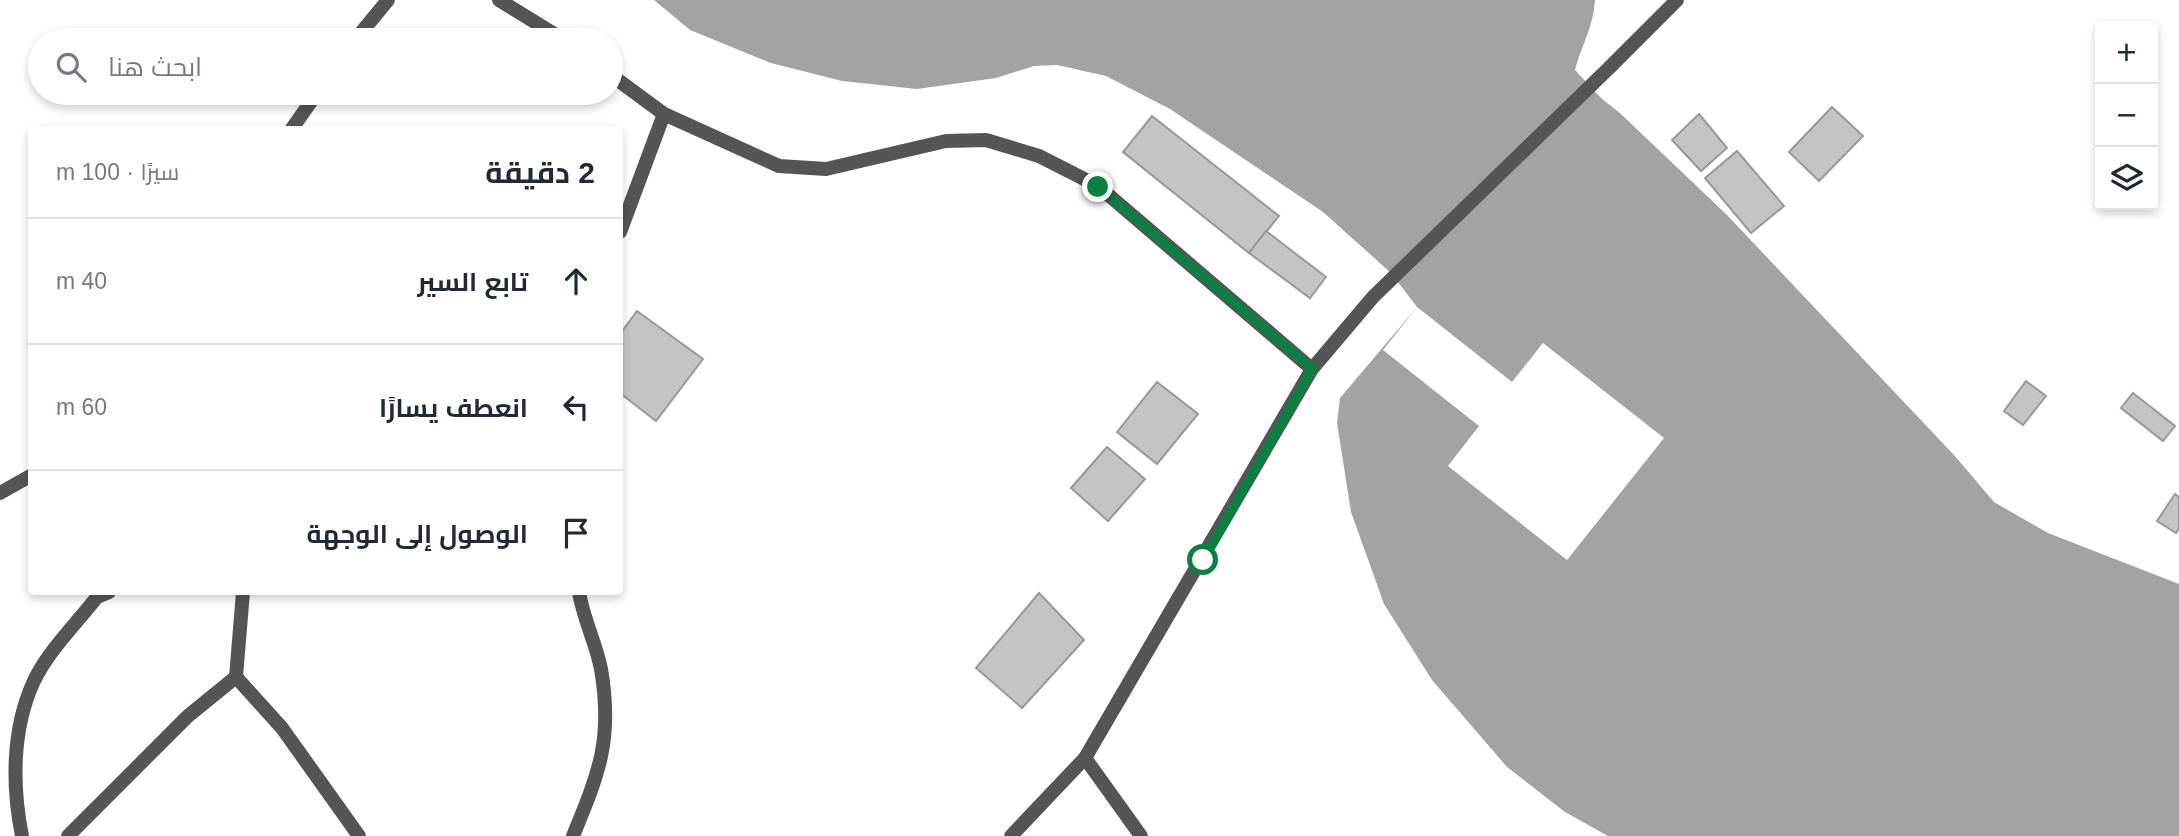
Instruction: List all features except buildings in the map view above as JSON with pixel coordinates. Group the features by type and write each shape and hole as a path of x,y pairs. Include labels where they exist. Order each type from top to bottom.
{"street":[{"path":"365,28 388,0"},
{"path":"499,0 544,28"},
{"path":"1011,836 1085,758 1312,369 1373,297 1677,0"},
{"path":"623,84 664,114 779,166 826,169 946,141 986,140 1039,156 1098,187 1312,369"},
{"path":"294,126 309,105"},
{"path":"623,224 664,114"},
{"path":"0,493 28,477"},
{"path":"22,836 17,811 16,776 20,720 33,681 98,595"},
{"path":"68,836 188,716 236,677 243,595"},
{"path":"573,836 599,772 607,731 601,668 580,595"},
{"path":"236,677 282,728 359,836"},
{"path":"1085,758 1141,836"}],"shaded area":[{"path":"654,0 1595,0 1590,28 1575,70 1601,98 1727,215 1954,455 1994,502 2048,533 2179,584 2179,836 1608,836 1565,812 1507,767 1432,680 1384,604 1351,512 1337,423 1340,398 1417,307 1391,273 1323,212 1170,109 1106,76 1057,65 1034,66 996,78 917,89 842,81 771,63 690,30"}],"pier":[{"path":"1417,307 1512,382 1543,343 1664,438 1567,560 1448,466 1479,426 1383,350"}],"route":[{"path":"1098,187 1312,369 1203,560"}]}
